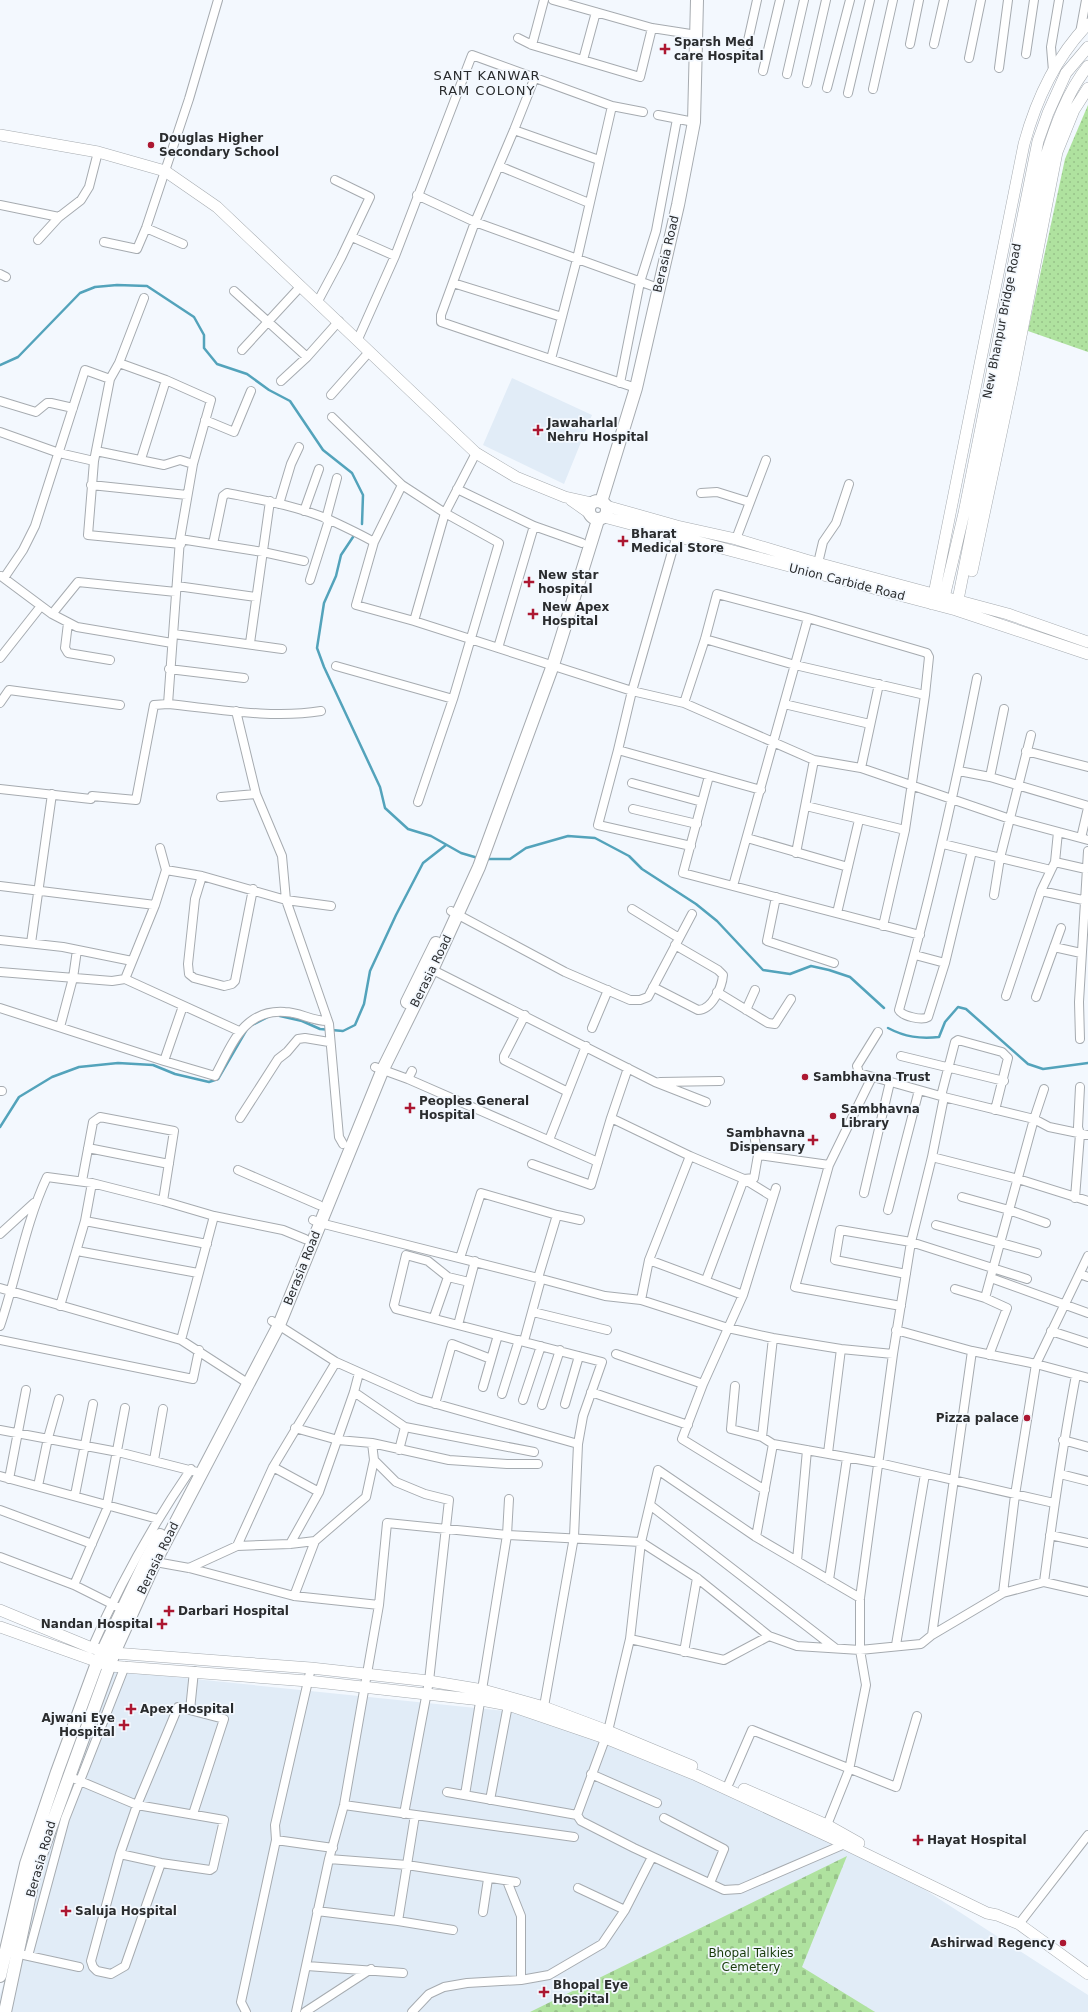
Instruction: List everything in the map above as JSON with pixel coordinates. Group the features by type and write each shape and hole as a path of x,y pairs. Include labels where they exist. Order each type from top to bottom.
{"main road":[{"name":"Berasia Road","path":"276,1323 305,1239 317,1221 319,1205 343,1144 428,968 475,865 549,664 636,388 678,205 694,122 697,0"},
{"name":"Berasia Road","path":"549,664 582,543 597,511"},
{"name":"Berasia Road","path":"0,1976 26,1864 97,1663 103,1650 127,1612 150,1561 195,1471 246,1381 276,1323 379,1068"},
{"name":"Berasia Road","path":"5,2012 23,1954 35,1871 68,1776 110,1666 103,1650"}],"street":[{"path":"104,242 137,249 146,228 189,99 218,0"},
{"path":"532,45 544,0"},
{"path":"553,0 652,28 697,35"},
{"path":"746,45 757,0"},
{"path":"763,71 780,0"},
{"path":"787,74 804,0"},
{"path":"807,83 826,0"},
{"path":"827,88 850,0"},
{"path":"848,93 870,0"},
{"path":"873,89 893,0"},
{"path":"910,44 919,0"},
{"path":"934,44 944,0"},
{"path":"970,58 981,0"},
{"path":"999,68 1008,0"},
{"path":"1026,54 1034,0"},
{"path":"1053,71 1051,47 1059,0"},
{"path":"1080,33 1086,0"},
{"path":"583,60 596,12"},
{"path":"939,600 1021,157 1033,117 1053,71 1064,52 1088,24"},
{"path":"518,38 532,45 640,77 652,28"},
{"name":"New Bhanpur Bridge Road","path":"939,600 964,513 1038,141 1048,113 1069,68 1088,47"},
{"path":"358,339 395,256 416,195 472,55 612,106 643,112"},
{"name":"New Bhanpur Bridge Road","path":"960,606 1045,159 1064,108 1080,75 1088,66"},
{"path":"534,77 514,130 475,222 441,316 441,322 636,388"},
{"path":"960,606 1012,382 1057,152 1074,110 1088,88"},
{"path":"551,359 577,259 612,106"},
{"path":"658,115 694,122"},
{"path":"620,383 640,282 656,231 677,119"},
{"path":"514,130 599,160"},
{"path":"0,135 98,152 165,171 217,207 300,287 318,301 358,339 369,352 476,453 516,477 597,511"},
{"path":"38,240 59,217 81,200 89,187 98,152"},
{"path":"499,166 589,203"},
{"path":"318,301 352,237 370,197 335,180"},
{"path":"416,195 475,222 658,288"},
{"path":"0,205 59,217"},
{"path":"146,228 183,244"},
{"path":"352,237 395,256"},
{"path":"453,283 562,317"},
{"path":"242,350 300,287"},
{"path":"234,291 307,357"},
{"path":"144,298 119,363 110,379 94,461 88,535 213,544 263,552 304,561"},
{"path":"281,381 307,357 339,321"},
{"path":"330,395 369,352"},
{"path":"119,363 166,380 211,400 193,464 180,541 168,704"},
{"path":"110,379 84,370 36,526 23,550 2,577 52,614 77,627 172,643"},
{"path":"141,460 166,380"},
{"path":"205,420 234,432 251,391"},
{"path":"0,401 36,412 47,404 51,403 73,408"},
{"path":"332,417 402,485 445,513 499,543 453,700 418,802"},
{"path":"0,432 59,453 94,461"},
{"path":"279,504 291,464 299,447"},
{"path":"96,451 164,465 180,460 193,464"},
{"path":"414,621 445,513 476,453"},
{"path":"736,539 766,460"},
{"path":"304,510 319,469"},
{"path":"310,580 328,519 337,478"},
{"path":"818,563 823,542 836,523 849,484"},
{"path":"91,485 187,495"},
{"path":"402,485 374,542 356,606 414,621 632,691 684,703 814,760 862,768 1010,819 1084,839 1088,807 990,777 959,771"},
{"path":"457,489 534,526 582,543"},
{"path":"701,493 717,492 749,502"},
{"path":"213,544 222,496 227,493 270,501 304,510 328,519 374,542"},
{"path":"250,643 270,501"},
{"name":"Union Carbide Road","path":"597,511 676,538 939,600"},
{"name":"Union Carbide Road","path":"597,511 736,539 960,606 1088,654"},
{"path":"498,648 534,526"},
{"path":"676,538 632,691 598,825 691,846"},
{"path":"52,614 78,582 176,589 256,597"},
{"path":"684,703 705,639 717,594 808,618 927,653 929,657 925,695 905,830 883,926"},
{"path":"0,658 41,606"},
{"name":"Union Carbide Road","path":"960,606 1008,614 1088,642"},
{"path":"733,886 808,618"},
{"path":"68,623 65,648 68,653 110,660"},
{"path":"174,634 250,643 282,649"},
{"path":"705,639 796,665 925,695"},
{"path":"336,666 453,700"},
{"path":"170,669 244,678"},
{"path":"972,851 945,963 928,1017 922,1019 902,1014 899,1010 915,955 943,844 977,678"},
{"path":"862,768 879,684"},
{"path":"0,703 9,690 120,705"},
{"path":"0,789 91,799 92,796 136,800 154,705 168,704 302,714 321,711"},
{"path":"784,704 870,724"},
{"path":"990,777 1004,709"},
{"path":"236,710 256,794 282,856 286,900 328,1023 339,1137 343,1144"},
{"path":"994,895 1000,858 1031,735"},
{"path":"618,750 761,790"},
{"path":"1026,751 1088,767"},
{"path":"796,853 814,760"},
{"path":"709,776 684,873 920,935"},
{"path":"632,783 702,802"},
{"path":"31,943 52,794"},
{"path":"221,797 256,794"},
{"path":"806,806 905,830"},
{"path":"633,810 697,824"},
{"path":"837,913 859,820"},
{"path":"1006,996 1041,891 1055,862 1058,832"},
{"path":"747,838 848,867"},
{"path":"943,844 1051,870"},
{"path":"125,979 155,906 166,870 160,848"},
{"path":"1080,1039 1079,1002 1081,953 1086,901 1086,869 1088,851"},
{"path":"1055,862 1086,869"},
{"path":"166,870 202,876 253,889 286,900 331,906"},
{"path":"202,876 194,899 188,964 189,974 194,978 224,986 228,986 234,981 253,889"},
{"path":"0,886 155,906"},
{"path":"1041,891 1086,901"},
{"path":"776,897 767,941 834,963"},
{"path":"632,909 723,975 722,982 717,992 710,1004 704,1010 698,1010 653,987"},
{"path":"454,913 559,969 630,1000 640,1000 648,997 692,914"},
{"path":"1036,997 1061,928"},
{"path":"0,940 77,950 132,961"},
{"path":"1054,946 1081,953"},
{"path":"60,1027 73,978 77,950"},
{"path":"915,955 945,963"},
{"path":"428,968 525,1015 655,1082 706,1102"},
{"path":"0,972 112,981 125,979 239,1031"},
{"path":"592,1028 608,990"},
{"path":"746,1010 755,990"},
{"path":"717,992 768,1023 775,1024 790,999"},
{"path":"164,1061 183,1006"},
{"path":"0,1008 215,1076 239,1031 254,1018 268,1012 286,1012 328,1023"},
{"path":"525,1015 504,1056 504,1060 568,1092"},
{"path":"878,1032 858,1066 859,1073 918,1090 1034,1119 1049,1127 1084,1134"},
{"path":"240,1118 278,1059 287,1052 298,1039 329,1039"},
{"path":"825,1829 848,1770 866,1685 860,1650 860,1598 896,1330 911,1242 932,1157 948,1067 955,1042 958,1040 1002,1052 1009,1060 995,1110"},
{"path":"549,1140 586,1046"},
{"path":"901,1056 1004,1081"},
{"path":"379,1068 408,1079 598,1162"},
{"path":"532,1164 591,1185 628,1068"},
{"path":"408,1079 412,1071"},
{"path":"872,1077 829,1165 795,1287 901,1306"},
{"path":"655,1082 720,1081"},
{"path":"864,1193 890,1082"},
{"path":"1075,1198 1084,1134 1078,1127 1080,1087"},
{"path":"985,1298 1034,1119 1044,1089"},
{"path":"888,1210 918,1090"},
{"path":"82,1181 93,1122 100,1117 174,1131 163,1201"},
{"path":"611,1118 690,1156 744,1179 773,1197"},
{"path":"744,1179 754,1178 758,1156 754,1135"},
{"path":"88,1148 169,1164"},
{"path":"641,1300 649,1260 690,1156"},
{"path":"758,1156 829,1165"},
{"path":"932,1157 1018,1179 1088,1202"},
{"path":"238,1170 319,1205"},
{"path":"0,1326 12,1292 34,1203 47,1177 92,1183 214,1216 283,1230 305,1239"},
{"path":"706,1280 744,1179"},
{"path":"60,1306 86,1221 92,1183"},
{"path":"765,1490 682,1439 703,1384 743,1295 776,1188"},
{"path":"460,1258 481,1193 557,1215 580,1220"},
{"path":"962,1196 1046,1223"},
{"path":"0,1234 34,1203"},
{"path":"502,1394 533,1312 540,1278 557,1215"},
{"path":"181,1340 214,1216"},
{"path":"86,1221 207,1244"},
{"path":"317,1221 605,1296 641,1300 728,1328 773,1338 841,1349 893,1354"},
{"path":"936,1225 1036,1253"},
{"path":"906,1274 835,1260 840,1230 911,1242 1027,1279"},
{"path":"409,1245 394,1304 396,1309 434,1317 458,1325 602,1362 583,1416 578,1444 574,1537 543,1712"},
{"path":"77,1251 198,1273"},
{"path":"406,1255 428,1261 448,1277 469,1282"},
{"path":"1003,1593 1015,1495 1036,1364 1064,1304 1084,1275 1088,1256"},
{"path":"649,1260 743,1295"},
{"path":"458,1325 475,1261"},
{"path":"434,1317 448,1277"},
{"path":"991,1278 1088,1313"},
{"path":"0,1288 181,1340 246,1381"},
{"path":"955,1289 985,1298 1006,1308 989,1355"},
{"path":"533,1312 607,1330"},
{"path":"276,1323 336,1362 419,1399 578,1444"},
{"path":"896,1330 972,1351 1036,1364 1088,1378"},
{"path":"1051,1331 1088,1343"},
{"path":"483,1387 498,1335"},
{"path":"762,1437 773,1338"},
{"path":"0,1340 193,1380 199,1350"},
{"path":"435,1404 452,1344 492,1359"},
{"path":"523,1400 540,1346"},
{"path":"828,1453 841,1349"},
{"path":"542,1405 560,1350"},
{"path":"932,1635 955,1481 972,1351"},
{"path":"616,1354 703,1384"},
{"path":"565,1404 579,1356"},
{"path":"237,1546 273,1467 295,1428 336,1362"},
{"path":"290,1544 319,1492 338,1440 359,1373"},
{"path":"1044,1582 1054,1503 1060,1474 1063,1440 1076,1375"},
{"path":"735,1386 731,1429 762,1437 773,1444 879,1463 1054,1503"},
{"path":"10,1479 17,1433 26,1390"},
{"path":"354,1392 406,1427 534,1452"},
{"path":"591,1392 688,1425"},
{"path":"38,1486 48,1438 59,1399"},
{"path":"75,1495 86,1446 93,1404"},
{"path":"74,1585 107,1507 125,1408"},
{"path":"154,1460 163,1409"},
{"path":"399,1450 406,1427"},
{"path":"295,1428 338,1440 372,1443 399,1450 461,1462 538,1464"},
{"path":"0,1430 118,1452 195,1471 158,1519 111,1604 103,1650"},
{"path":"1063,1440 1088,1446"},
{"path":"294,1596 315,1541 366,1497 374,1460 372,1443"},
{"path":"756,1537 773,1444"},
{"path":"798,1561 807,1450"},
{"path":"829,1580 847,1458"},
{"path":"374,1460 396,1482 425,1494 449,1500 429,1681 404,1814"},
{"path":"273,1467 319,1492"},
{"path":"577,1815 606,1734 630,1639 641,1542 658,1470 756,1537 860,1598"},
{"path":"896,1645 925,1474"},
{"path":"1060,1474 1088,1481"},
{"path":"0,1476 75,1495 107,1507 158,1519"},
{"path":"465,1795 507,1535 509,1499"},
{"path":"650,1505 835,1648"},
{"path":"0,1510 92,1544"},
{"path":"296,2012 329,1859 344,1805 379,1605 387,1523 507,1535 574,1537 641,1542 697,1578 769,1636 797,1646 860,1650 896,1645 921,1644 932,1635 1003,1593 1044,1582 1088,1592"},
{"path":"1050,1535 1088,1543"},
{"path":"189,1568 237,1546 290,1544 315,1541"},
{"path":"0,1557 74,1585 127,1612"},
{"path":"150,1561 189,1568 294,1596 379,1605"},
{"path":"684,1652 697,1578"},
{"path":"0,1610 103,1650 311,1668 429,1681 482,1695 543,1712 674,1757 702,1775 825,1829"},
{"path":"0,1627 97,1663 110,1666 308,1681 426,1694 482,1695 508,1705 543,1712"},
{"path":"630,1639 724,1660 769,1636"},
{"path":"238,1675 240,1663"},
{"path":"23,1954 40,1908 65,1819 82,1780 125,1666"},
{"path":"246,2012 241,2002 276,1840 275,1825 311,1668"},
{"path":"190,1710 194,1672"},
{"path":"490,1800 508,1705"},
{"path":"161,1863 125,1966 111,1974 98,1971 93,1967 92,1961 120,1854 137,1805 178,1707 224,1719 193,1814"},
{"path":"729,1783 752,1730 848,1770 896,1787 917,1716"},
{"path":"591,1774 657,1803"},
{"path":"702,1775 729,1783 948,1890 990,1907 997,1915 1020,1924 1088,1974"},
{"path":"68,1776 82,1780 137,1805 224,1820 213,1868 210,1870 161,1863 120,1854"},
{"path":"448,1792 577,1815 581,1821 626,1844 724,1890 740,1889 849,1842"},
{"path":"344,1805 574,1837"},
{"path":"398,1921 415,1815"},
{"path":"664,1818 724,1849 710,1883"},
{"path":"1020,1924 1088,1834"},
{"path":"276,1840 333,1848"},
{"path":"412,2012 429,1994 444,1987 467,1983 521,1980 549,1975 602,1944 625,1910 652,1857"},
{"path":"329,1859 407,1865 488,1879 516,1882"},
{"path":"482,1912 488,1879"},
{"path":"507,1881 521,1916 521,1980"},
{"path":"578,1888 625,1910"},
{"path":"317,1911 398,1921 453,1930"},
{"path":"6,1951 79,1967"},
{"path":"307,1966 371,1969 403,1973"},
{"path":"305,2012 371,1969"}],"shaded area":[{"name":"Jawaharlal Nehru Hospital","path":"512,378 592,415 564,484 483,445"},
{"path":"109,1654 126,1672 545,1715 851,1842 1088,1995 1088,2012 0,2012 0,1995"}],"green space":[{"path":"1088,105 1088,352 1028,331 1065,159"},
{"name":"Bhopal Talkies Cemetery","path":"847,1856 802,1967 875,2012 530,2012"}],"waterway":[{"path":"0,365 18,357 80,293 95,287 117,285 147,286 194,317 204,335 204,348 217,364 247,374 269,390 290,401 323,450 352,473 363,495 362,524"},
{"path":"353,537 341,555 336,576 324,603 317,648 324,667 380,787 385,808 408,829 431,836 461,853 478,858"},
{"path":"487,859 510,859 526,848 568,836 595,838 629,856 642,869 696,904 717,921 763,970 790,974 811,966 829,970 850,977 884,1008"},
{"path":"280,1016 302,1021 320,1029 343,1031 355,1025 364,1004 370,971 396,915 423,863 446,845"},
{"path":"888,1028 913,1037 939,1037 945,1022 958,1007 966,1009 1028,1064 1043,1069 1088,1063"},
{"path":"252,1025 268,1017"},
{"path":"0,1127 19,1097 52,1077 79,1067 118,1063 153,1065 175,1074 209,1082 218,1079 247,1029"}],"place":[{"name":"Sparsh Med care Hospital","path":"665,49"},
{"name":"Douglas Higher Secondary School","path":"151,145"},
{"name":"Jawaharlal Nehru Hospital","path":"538,430"},
{"name":"Bharat Medical Store","path":"623,541"},
{"name":"New star hospital","path":"529,582"},
{"name":"New Apex Hospital","path":"533,614"},
{"name":"Sambhavna Trust","path":"805,1077"},
{"name":"Peoples General Hospital","path":"410,1108"},
{"name":"Sambhavna Library","path":"833,1116"},
{"name":"Sambhavna Dispensary","path":"813,1140"},
{"name":"Pizza palace","path":"1027,1418"},
{"name":"Darbari Hospital","path":"169,1611"},
{"name":"Nandan Hospital","path":"162,1624"},
{"name":"Apex Hospital","path":"131,1709"},
{"name":"Ajwani Eye Hospital","path":"124,1725"},
{"name":"Hayat Hospital","path":"918,1840"},
{"name":"Saluja Hospital","path":"66,1911"},
{"name":"Ashirwad Regency","path":"1063,1943"},
{"name":"Bhopal Eye Hospital","path":"544,1992"}],"district":[{"name":"SANT KANWAR RAM COLONY","path":"487,82"}]}
